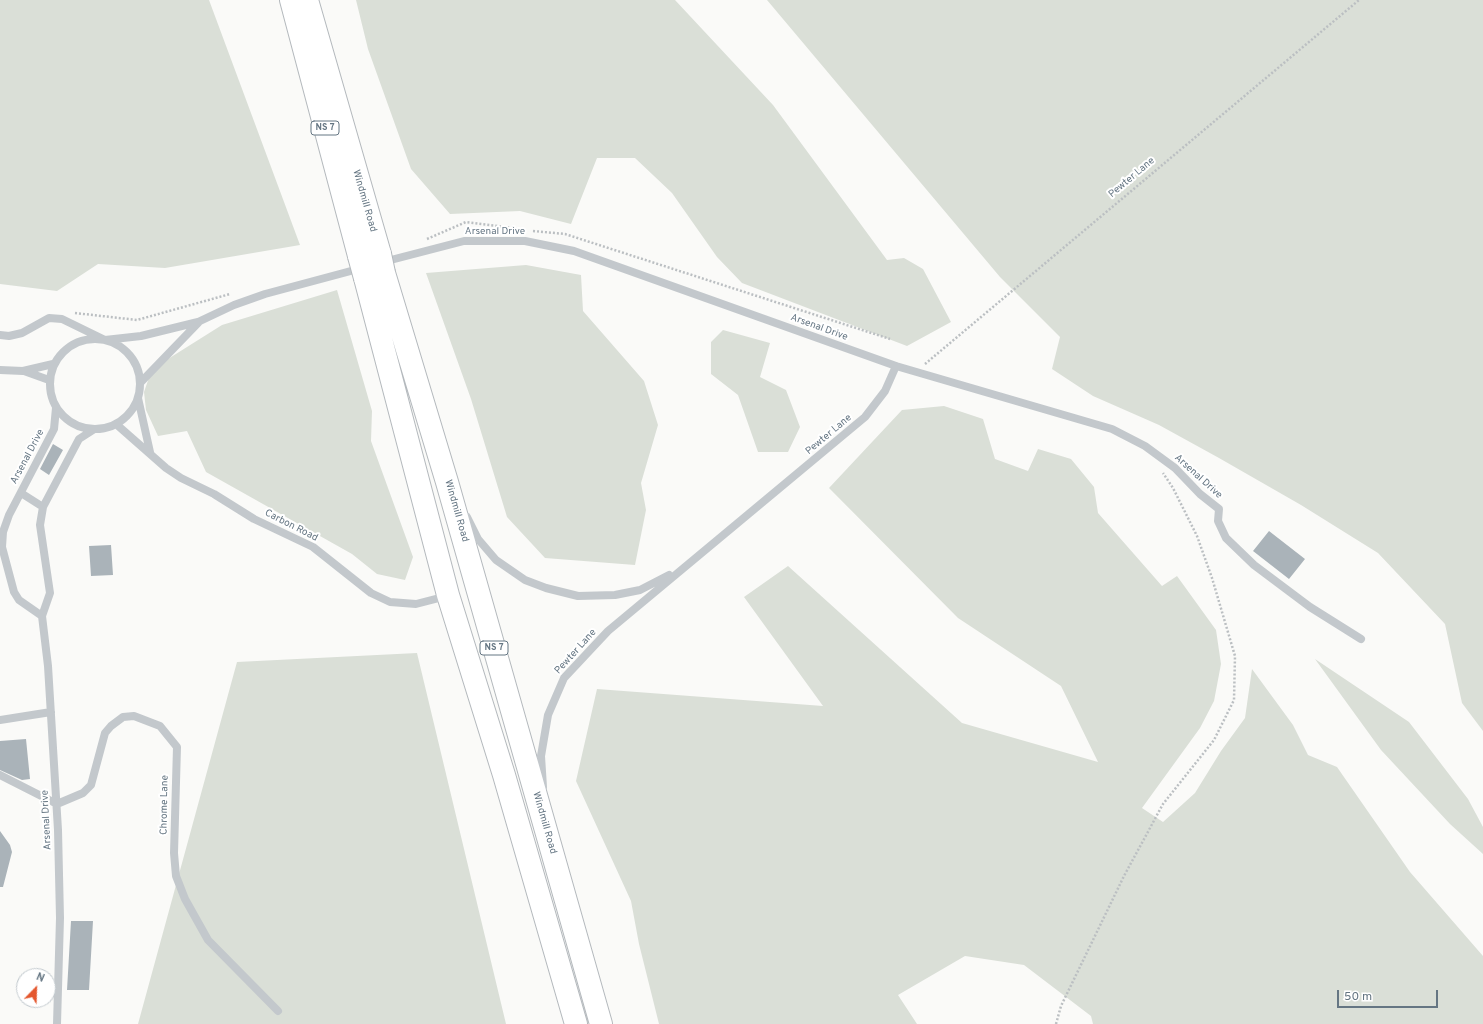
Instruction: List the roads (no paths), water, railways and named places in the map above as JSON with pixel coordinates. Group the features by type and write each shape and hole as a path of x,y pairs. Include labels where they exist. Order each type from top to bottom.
{"highway":[{"name":"Windmill Road","path":"291,0 372,265 421,395 601,1024"},
{"name":"Windmill Road","path":"307,0 372,265 448,595 504,775 576,1024"}],"lane":[{"name":"Arsenal Drive","path":"105,340 141,336 198,322 234,305 265,294 464,241 525,241 574,251 896,366 917,370 1112,429 1145,446 1175,468 1200,494 1219,509 1218,521 1226,538 1254,564 1310,608 1362,639"},
{"path":"0,335 9,336 22,333 49,318 62,319 119,346 131,356 138,369 141,382 138,398 131,411 116,424 107,428 93,430 78,426 65,419 56,408 50,394 49,380 53,364 62,352 74,343 89,339 105,340"},
{"name":"Arsenal Drive","path":"141,382 198,322"},
{"path":"0,370 23,371 53,364"},
{"name":"Pewter Lane","path":"578,946 575,918 546,809 541,756 548,715 564,678 608,631 722,538 865,417 885,391 896,366"},
{"path":"23,371 49,380"},
{"name":"Pewter Lane","path":"421,395 430,415 461,505 478,539 496,560 526,580 546,588 578,596 616,595 640,590 662,580 722,538"},
{"path":"138,398 150,452"},
{"name":"Arsenal Drive","path":"42,616 19,600 14,592 2,547 3,532 9,515 54,429 56,408"},
{"name":"Carbon Road","path":"116,424 150,452 166,468 181,478 214,494 254,519 313,548 371,592 390,602 416,604 448,595"},
{"name":"Arsenal Drive","path":"57,1020 60,918 57,804 48,666 42,616 50,593 40,525 43,507 79,440 93,430"},
{"path":"21,493 43,507"},
{"path":"0,720 51,712"},
{"name":"Chrome Lane","path":"57,804 83,793 91,784 105,733 111,726 123,717 134,716 160,726 177,747 174,853 176,876 185,899 208,940 278,1010"},
{"path":"0,775 57,804"},
{"path":"52,1024 57,1020"}]}
